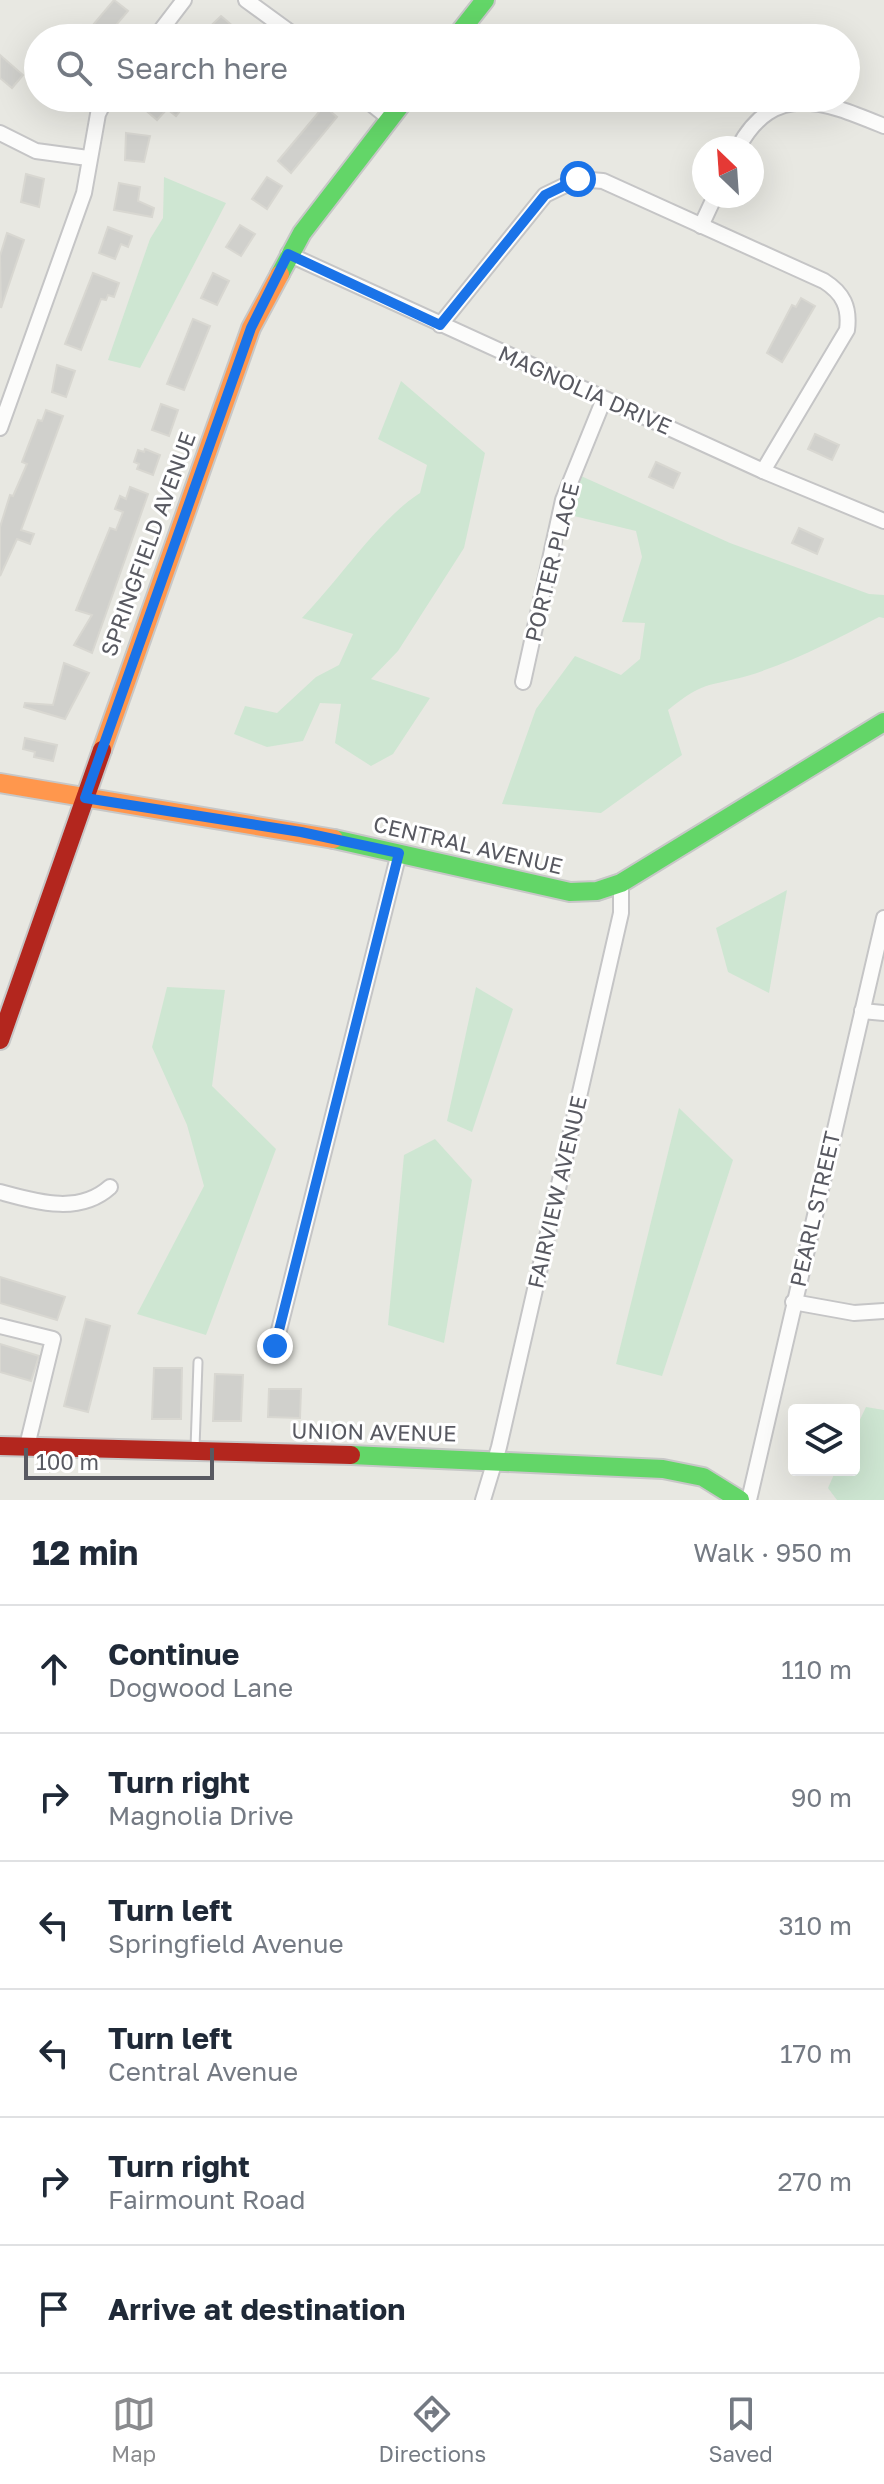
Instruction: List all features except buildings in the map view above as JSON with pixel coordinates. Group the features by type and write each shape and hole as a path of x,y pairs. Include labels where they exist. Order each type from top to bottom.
{"main road":[{"path":"466,24 485,0"},
{"name":"SPRINGFIELD AVENUE","path":"0,1040 251,328 288,254 394,112"},
{"name":"CENTRAL AVENUE","path":"0,783 301,832 570,892 597,891 621,883 884,722"},
{"name":"UNION AVENUE","path":"0,1446 496,1459 685,1473 719,1485 740,1500"}],"street":[{"path":"166,24 184,0"},
{"path":"246,0 279,24"},
{"path":"0,428 84,193 88,158 99,112"},
{"path":"382,112 389,118"},
{"path":"744,136 764,116 774,112"},
{"path":"850,112 884,126"},
{"path":"0,133 36,151 88,158"},
{"path":"440,325 545,195 566,182 603,181 824,281 835,288 846,305 847,330 842,341 763,471"},
{"path":"701,226 709,208"},
{"name":"MAGNOLIA DRIVE","path":"288,254 763,471 884,521"},
{"name":"PORTER PLACE","path":"523,682 563,500 604,399"},
{"path":"275,1346 399,853"},
{"name":"FAIRVIEW AVENUE","path":"483,1500 496,1459 621,913 621,883"},
{"name":"PEARL STREET","path":"749,1500 884,918"},
{"path":"862,1011 884,1013"},
{"path":"0,1192 61,1205 98,1198 110,1187"},
{"path":"793,1302 854,1313 884,1311"},
{"path":"0,1326 53,1339 27,1446"}],"lane":[{"path":"195,1452 198,1362"}],"green space":[{"path":"164,177 226,203 140,368 108,360 150,239 163,218"},
{"path":"401,381 485,453 464,548 398,651 371,679 430,698 393,754 371,766 335,743 341,704 320,703 303,741 267,747 234,734 245,706 277,713 316,677 339,665 353,634 302,618 374,534 420,493 427,465 378,439"},
{"path":"581,476 730,543 869,594 884,595 884,618 879,617 781,664 706,686 668,710 682,755 601,813 502,804 536,709 575,656 621,675 640,659 645,623 622,622 642,557 636,531 574,516"},
{"path":"787,890 769,993 728,972 716,928"},
{"path":"167,987 225,990 212,1086 276,1149 206,1335 137,1314 204,1186 187,1125 152,1047"},
{"path":"476,987 513,1009 472,1132 447,1121"},
{"path":"679,1108 733,1160 662,1376 616,1364"},
{"path":"435,1139 472,1180 444,1343 388,1325 404,1155"},
{"path":"866,1407 884,1410 884,1500 837,1500 828,1488 833,1476 860,1476 860,1420"}],"traffic: fast":[{"path":"466,24 485,0"},
{"path":"280,274 302,233 395,112"},
{"path":"334,839 570,892 597,891 621,883 884,722"},
{"path":"351,1455 663,1469 703,1477 740,1500"}],"traffic: slow":[{"path":"102,750 251,328 280,274"},
{"path":"0,783 334,839"}],"traffic: jam":[{"path":"0,1040 102,750"},
{"path":"0,1446 351,1455"}],"route":[{"path":"275,1346 399,853 301,832 85,798 251,328 288,254 440,325 545,195 566,182 578,179"}]}
